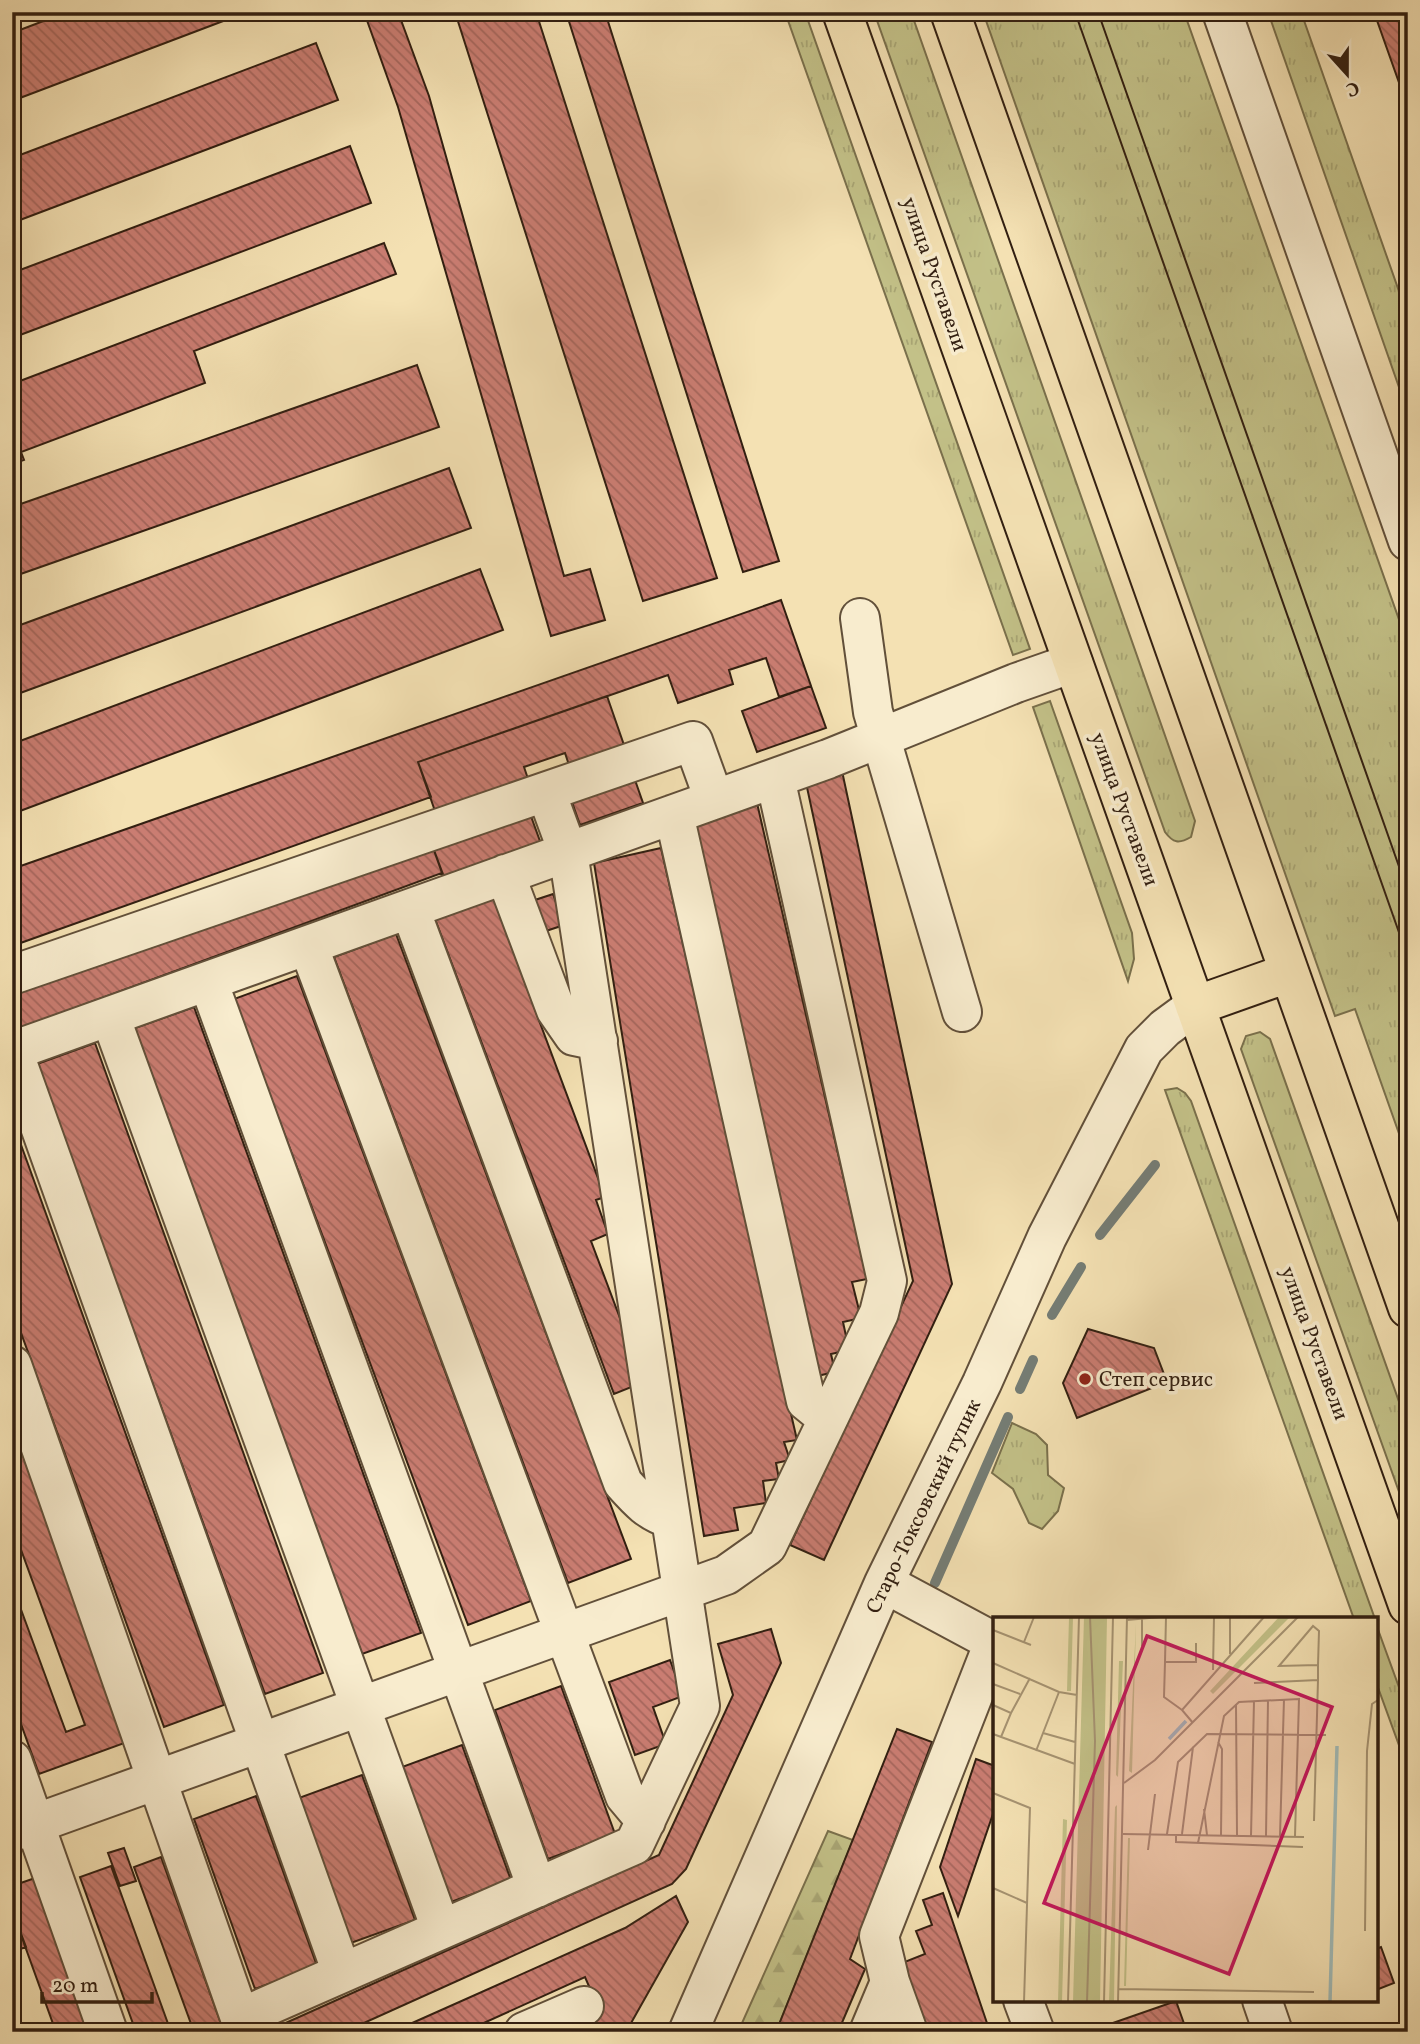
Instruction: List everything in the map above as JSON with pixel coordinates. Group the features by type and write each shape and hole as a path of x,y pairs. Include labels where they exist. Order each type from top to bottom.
{"main road":[{"name":"улица Руставели","path":"842,12 1408,1605"},
{"path":"950,12 1408,1308"},
{"path":"1195,1006 1288,973"}],"street":[{"path":"1222,12 1408,541"},
{"path":"860,618 873,712 962,1012"},
{"path":"342,1973 12,1051 775,778 1073,663"},
{"path":"12,975 693,741 714,799"},
{"path":"23,1828 726,1575 766,1546 879,1314 887,1281 775,778"},
{"path":"12,1365 240,2018 634,1845 700,1706 569,852 547,792"},
{"path":"674,814 806,1401 828,1419"},
{"path":"505,874 556,1010 574,1036 598,1041"},
{"path":"410,909 623,1483 654,1513 671,1519"},
{"path":"307,945 625,1796 646,1821"},
{"path":"208,981 537,1888"},
{"name":"Старо-Токсовский тупик","path":"688,2032 884,1583 982,1383 1046,1237 1144,1048 1195,1006"},
{"path":"110,1016 441,1929"},
{"path":"884,1583 993,1641"},
{"path":"908,2032 890,1982 879,1936 993,1645"},
{"path":"12,1760 23,1828 108,2032"},
{"path":"869,2032 890,1982"},
{"path":"1024,2002 1035,2032"},
{"path":"1263,2002 1273,2032"},
{"path":"524,2032 584,2006"}],"green space":[{"path":"785,12 805,12 1030,649 1013,655"},
{"path":"874,12 911,12 1195,821 1191,837 1183,841 1174,840 1165,832"},
{"path":"983,12 1184,12 1408,645 1408,1159 1355,1009 1335,1016"},
{"path":"1268,12 1301,12 1408,317 1408,413"},
{"path":"1050,701 1132,933 1134,959 1128,981 1033,707"},
{"path":"1260,1032 1270,1039 1408,1427 1408,1517 1241,1049 1246,1036"},
{"path":"1177,1088 1191,1101 1374,1617 1353,1617 1165,1090"},
{"path":"1012,1423 1036,1434 1047,1445 1048,1475 1064,1488 1058,1511 1042,1529 1029,1523 1013,1489 992,1473"},
{"path":"1378,1630 1408,1712 1408,1770 1378,1688"},
{"path":"828,1831 853,1840 776,2032 738,2032"}],"building":[{"path":"67,12 247,12 12,101 12,33"},
{"path":"364,12 398,12 429,96 564,576 590,569 605,620 551,636 398,107"},
{"path":"455,12 536,12 717,578 643,601"},
{"path":"566,12 605,12 779,561 743,572"},
{"path":"1374,12 1408,12 1408,108"},
{"path":"316,43 338,100 12,223 12,158"},
{"path":"350,146 371,203 12,338 12,273"},
{"path":"384,243 396,274 194,351 205,383 21,452 24,460 12,464 12,384"},
{"path":"417,365 439,427 12,577 12,507"},
{"path":"449,468 471,528 12,696 12,628"},
{"path":"480,569 503,630 12,814 12,744"},
{"path":"781,600 811,686 779,697 766,658 729,670 733,684 678,703 668,675 418,762 431,797 12,946 12,869"},
{"path":"811,686 826,728 757,752 742,711"},
{"path":"607,696 625,748 570,768 565,753 524,767 529,782 436,814 418,762"},
{"path":"842,771 952,1284 824,1560 790,1545 913,1281 805,778"},
{"path":"635,780 643,803 580,825 572,802"},
{"path":"757,803 867,1279 852,1282 861,1318 843,1322 849,1350 831,1354 835,1372 817,1376 689,818"},
{"path":"528,808 541,844 444,877 431,842"},
{"path":"431,842 442,873 12,1031 12,994"},
{"path":"661,848 797,1440 784,1442 790,1460 776,1463 779,1479 763,1481 766,1503 734,1508 738,1530 704,1536 594,863"},
{"path":"553,894 564,925 546,931 535,900"},
{"path":"493,897 605,1197 596,1200 608,1234 591,1241 644,1382 614,1394 435,919"},
{"path":"396,934 631,1559 568,1583 334,957"},
{"path":"297,976 531,1601 468,1625 234,999"},
{"path":"194,1007 421,1633 362,1654 135,1028"},
{"path":"95,1043 323,1673 265,1694 37,1064"},
{"path":"12,1120 224,1705 164,1727 12,1308"},
{"path":"1088,1329 1154,1348 1167,1382 1077,1418 1063,1383"},
{"path":"12,1416 130,1741 39,1774 12,1699 12,1585 66,1732 85,1725 12,1525"},
{"path":"771,1629 781,1663 686,1869 672,1884 344,2032 271,2032 270,2030 659,1855 733,1695 718,1644"},
{"path":"670,1660 683,1696 653,1707 666,1744 635,1755 609,1682"},
{"path":"561,1686 615,1834 548,1859 495,1710"},
{"path":"897,1729 932,1742 850,1959 865,1969 838,2032 776,2032"},
{"path":"462,1745 511,1880 451,1902 402,1767"},
{"path":"976,1759 993,1765 993,1814 958,1916 940,1867"},
{"path":"362,1775 415,1920 348,1944 296,1799"},
{"path":"256,1796 317,1966 255,1989 194,1819"},
{"path":"124,1848 136,1881 120,1886 108,1853"},
{"path":"161,1857 224,2032 194,2032 134,1867"},
{"path":"111,1866 171,2032 136,2032 80,1877"},
{"path":"35,1878 90,2032 56,2032 12,1910 12,1886"},
{"path":"943,1893 990,2032 926,2032 902,1963 925,1954 916,1931 932,1925 923,1900"},
{"path":"676,1896 688,1922 626,2032 561,2032 601,2014 585,1977 464,2032 392,2032 625,1928"},
{"path":"12,1910 26,1947 12,1952"},
{"path":"1381,1947 1394,1983 1378,1989 1378,1948"},
{"path":"1176,2002 1187,2032 1087,2032"}],"waterway":[{"path":"1100,1235 1155,1165"},
{"path":"1052,1315 1081,1267"},
{"path":"1020,1389 1033,1360"},
{"path":"935,1583 1008,1417"}],"tram line":[{"path":"1075,12 1408,958"},
{"path":"1098,12 1408,892"}],"place":[{"name":"Степ сервис","path":"1085,1379"}]}
